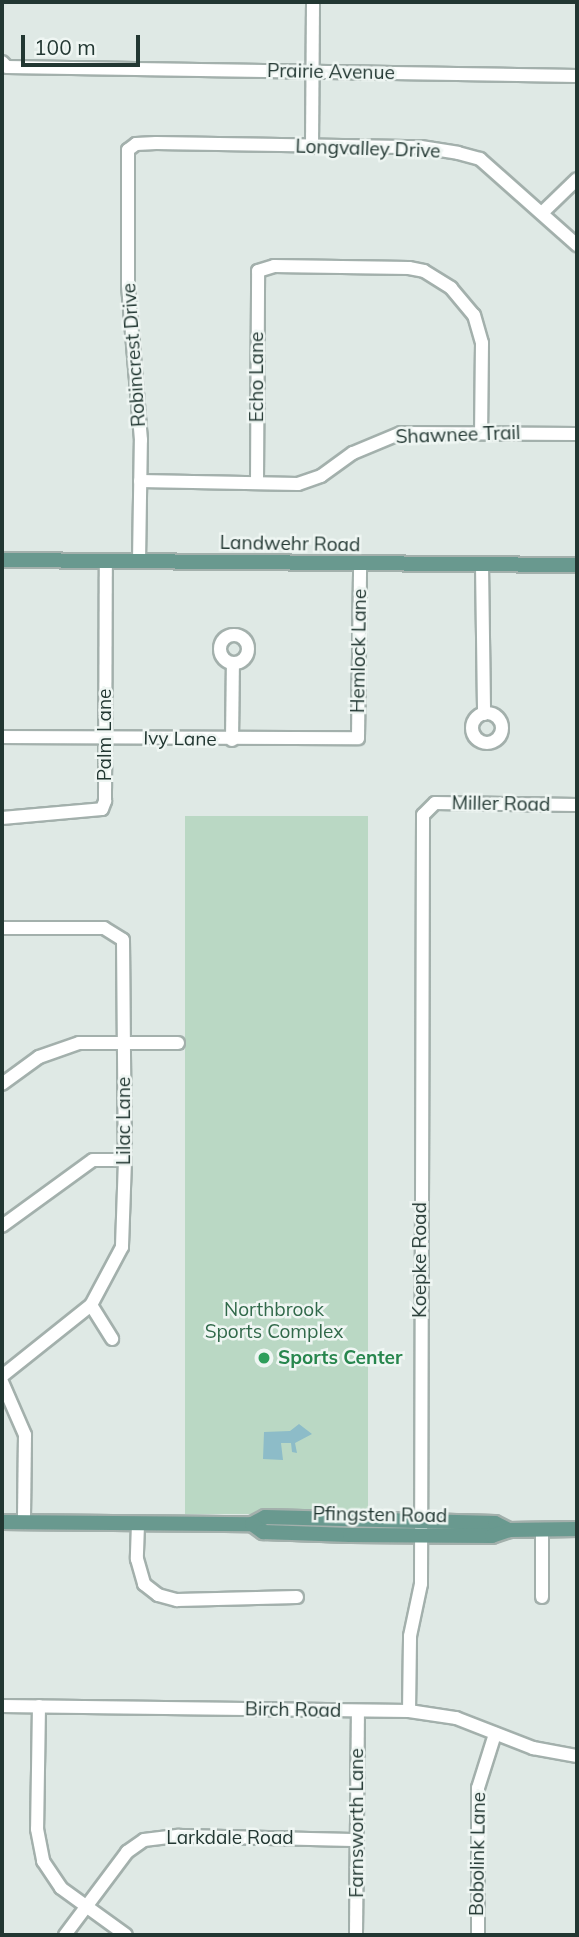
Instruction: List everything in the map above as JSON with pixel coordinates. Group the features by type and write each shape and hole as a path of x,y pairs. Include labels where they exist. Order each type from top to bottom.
{"main road":[{"name":"Landwehr Road","path":"2,560 577,565"},
{"name":"Pfingsten Road","path":"2,1522 252,1524 265,1517 350,1527 495,1523 509,1530 577,1529"}],"street":[{"path":"312,147 313,2"},
{"name":"Prairie Avenue","path":"2,62 7,67 577,76"},
{"name":"Longvalley Drive","path":"128,150 136,144 156,143 421,147 458,153 480,159 543,212 577,245"},
{"name":"Robincrest Drive","path":"128,150 128,285 141,481 139,561"},
{"path":"543,212 577,179"},
{"name":"Echo Lane","path":"257,483 258,271 274,266 394,267 424,271 438,279 464,302 479,334 481,433"},
{"name":"Shawnee Trail","path":"141,481 298,484 321,476 353,453 401,433 577,434"},
{"name":"Palm Lane","path":"2,818 102,808 106,561"},
{"name":"Hemlock Lane","path":"358,738 360,564"},
{"path":"482,565 484,714"},
{"path":"232,740 233,663"},
{"name":"Ivy Lane","path":"2,737 232,740 358,738"},
{"name":"Miller Road","path":"425,809 435,803 577,805"},
{"name":"Koepke Road","path":"409,1711 410,1636 421,1584 420,926 425,809"},
{"name":"Lilac Lane","path":"2,928 104,928 116,933 124,953 125,1160 122,1247 91,1305"},
{"path":"2,1084 49,1053 79,1043 178,1044"},
{"path":"2,1226 93,1160 125,1160"},
{"path":"2,1376 91,1305 112,1339"},
{"path":"2,1382 25,1435 24,1522"},
{"path":"138,1524 137,1559 144,1584 158,1595 177,1600 297,1597"},
{"path":"542,1529 542,1597"},
{"name":"Birch Road","path":"2,1706 409,1711 456,1718 495,1734 577,1756"},
{"path":"39,1706 37,1829 43,1861 61,1888 126,1935"},
{"name":"Farnsworth Lane","path":"356,1935 358,1712"},
{"name":"Bobolink Lane","path":"478,1935 478,1788 495,1734"},
{"name":"Larkdale Road","path":"65,1935 127,1852 144,1840 179,1836 357,1840"}],"green space":[{"name":"Northbrook Sports Complex","path":"185,816 368,816 368,1514 185,1514"}],"water":[{"path":"299,1424 312,1434 295,1443 297,1453 292,1452 291,1443 281,1443 283,1460 263,1459 264,1432 290,1431"}],"place":[{"name":"Sports Center","path":"264,1358"}]}
